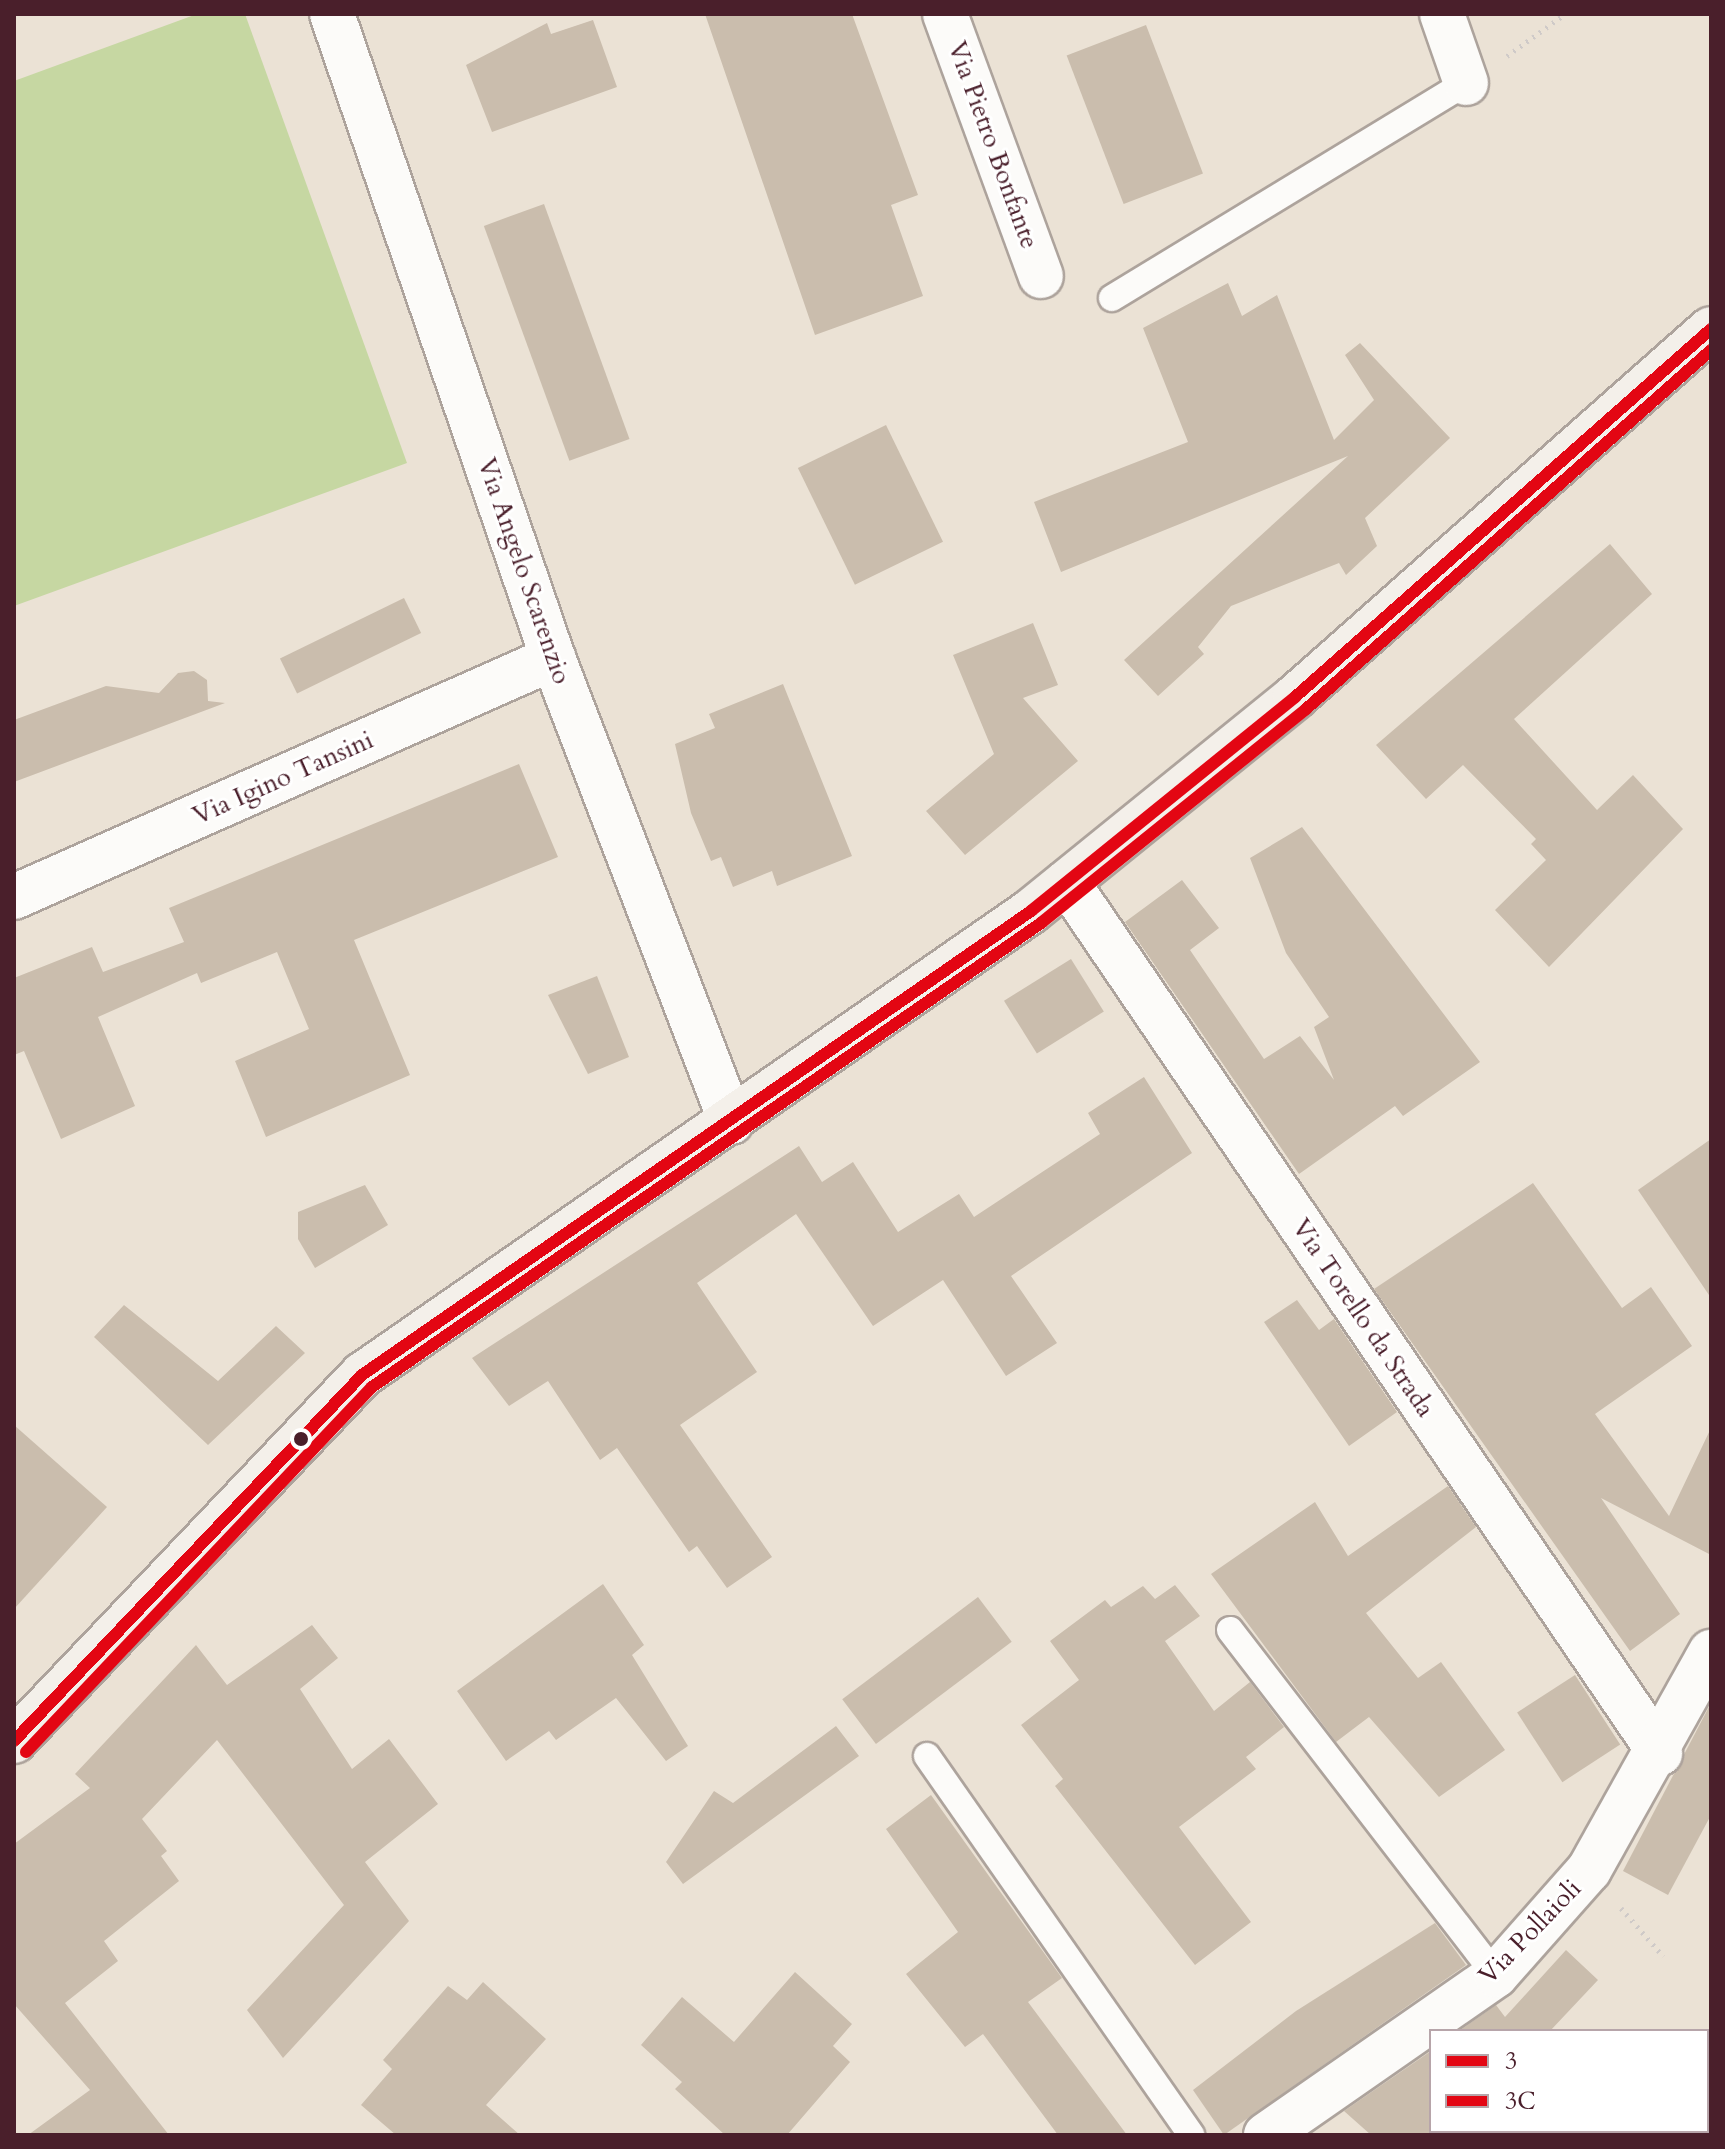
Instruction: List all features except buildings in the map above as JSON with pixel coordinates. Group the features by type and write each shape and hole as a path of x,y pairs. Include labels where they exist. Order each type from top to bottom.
{"main road":[{"path":"14,1741 362,1375 731,1122 1067,882 1295,697 1711,329"}],"street":[{"name":"Via Angelo Scarenzio","path":"332,14 553,658 731,1122"},
{"name":"Via Pietro Bonfante","path":"945,14 1041,276"},
{"path":"1442,14 1466,83"},
{"name":"Via Igino Tansini","path":"14,897 553,658"},
{"name":"Via Torello da Strada","path":"1067,882 1660,1753"},
{"name":"Via Pollaioli","path":"1266,2135 1496,1975 1589,1870 1660,1753 1711,1652"}],"lane":[{"path":"1112,298 1466,83"},
{"path":"1230,1630 1496,1975"},
{"path":"927,1756 1191,2135"}],"path":[{"path":"1466,83 1565,14"},
{"path":"1589,1870 1663,1956"}],"green space":[{"path":"197,14 245,14 407,463 14,606 14,81"}],"transit line":[{"name":"3","path":"14,1741 362,1375 1031,911 1295,697 1711,329"},
{"name":"3C","path":"26,1752 372,1387 1041,923 1306,709 1711,350"}]}
